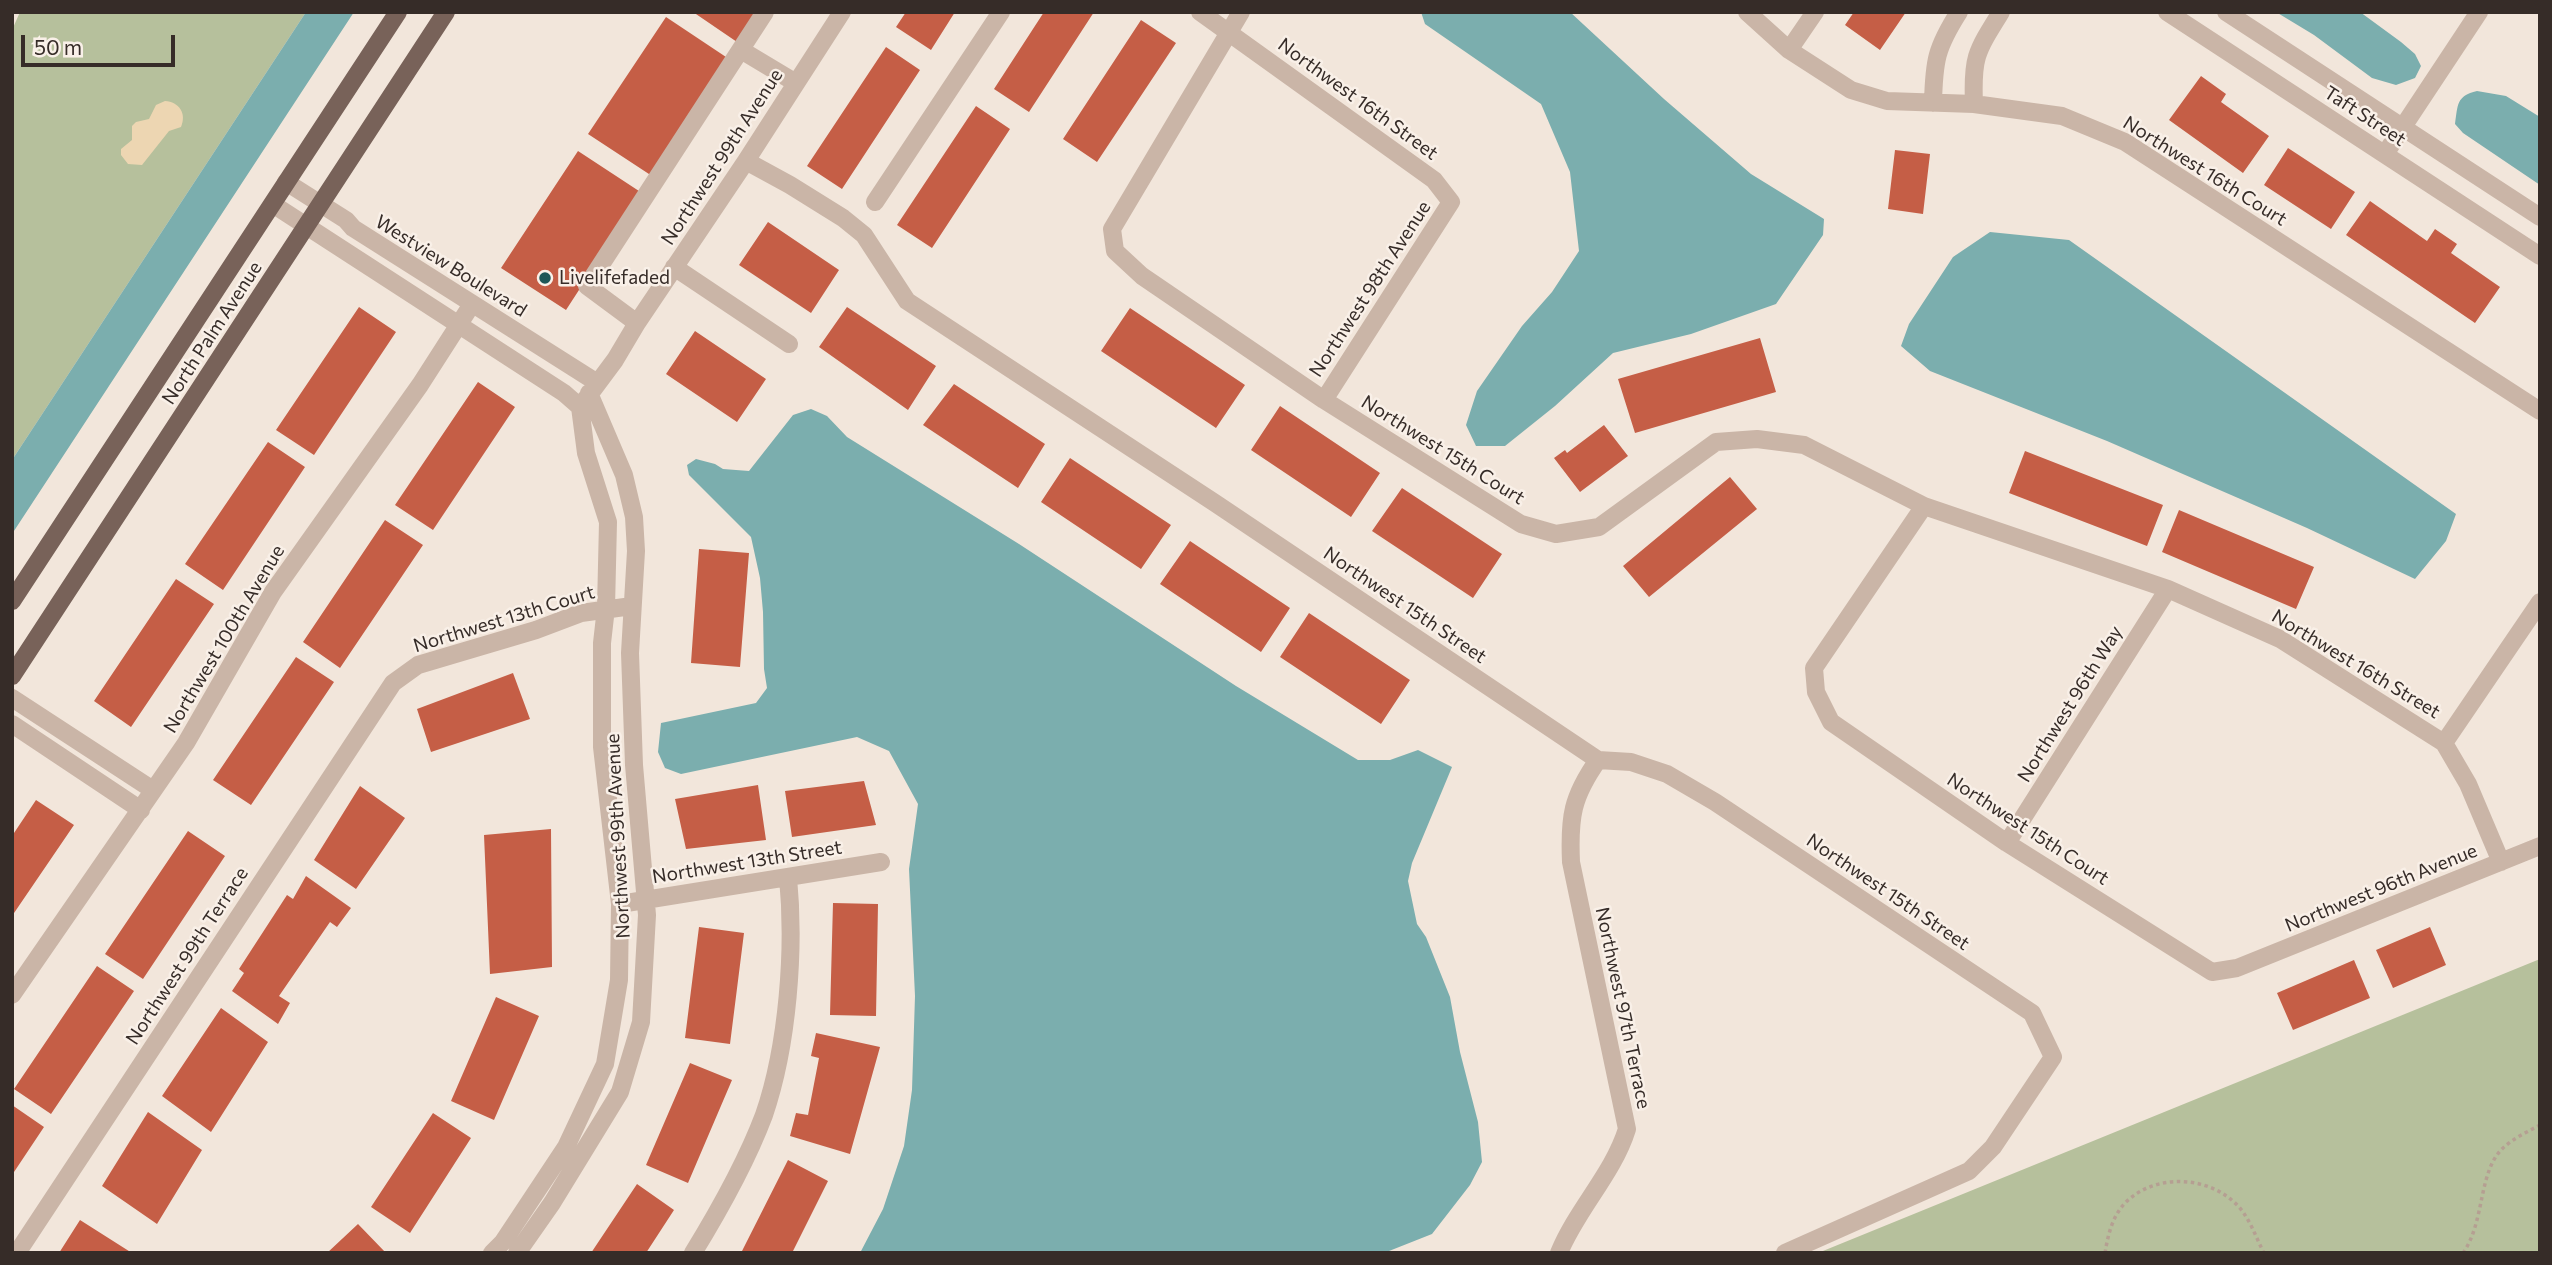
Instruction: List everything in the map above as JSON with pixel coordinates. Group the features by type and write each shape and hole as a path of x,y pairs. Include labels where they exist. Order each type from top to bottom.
{"main road":[{"name":"North Palm Avenue","path":"12,601 398,12"},
{"name":"North Palm Avenue","path":"12,676 446,12"}],"street":[{"path":"637,323 587,286 765,12"},
{"name":"Northwest 99th Avenue","path":"492,1253 503,1242 565,1147 604,1064 619,979 621,904 602,747 602,643 606,608 608,522 586,453 588,394 615,360 842,12"},
{"path":"875,202 1001,12"},
{"name":"Northwest 16th Street","path":"1200,12 1229,30 1434,180 1451,202"},
{"path":"1229,30 1241,12"},
{"name":"Northwest 16th Court","path":"1747,12 1789,50 1851,90 1887,101 1974,104 2062,116 2125,142 2540,411"},
{"path":"1789,50 1815,12"},
{"path":"1933,103 1934,69 1941,40 1959,12"},
{"path":"1974,104 1973,73 1978,49 2001,12"},
{"name":"Taft Street","path":"2167,12 2540,256"},
{"name":"Taft Street","path":"2226,12 2540,217"},
{"path":"2385,154 2479,12"},
{"name":"Northwest 15th Court","path":"1229,30 1112,229 1115,251 1142,276 1324,400 1521,524 1556,534 1599,527 1716,442 1757,439 1804,445 1924,506 1814,668 1816,692 1831,722 2007,842 2212,972 2237,968"},
{"path":"741,50 796,83"},
{"name":"Northwest 15th Street","path":"746,161 843,218 864,235 907,301 1216,503 1598,760 1631,762 1667,774 1714,802 2032,1013 2053,1056 1993,1147 1969,1171 1785,1253"},
{"name":"Westview Boulevard","path":"286,182 472,304 588,394"},
{"name":"Northwest 98th Avenue","path":"1324,400 1451,202"},
{"path":"274,205 564,393 588,394"},
{"path":"674,267 789,344"},
{"name":"Northwest 100th Avenue","path":"12,995 186,743 273,592 420,384 472,304"},
{"name":"Northwest 99th Avenue","path":"517,1253 552,1203 620,1092 641,1022 647,900 634,765 630,653 636,551 634,517 624,475 588,394"},
{"name":"Northwest 16th Street","path":"1924,506 2168,589 2280,639 2444,743 2468,784 2501,862"},
{"name":"Northwest 96th Way","path":"2007,842 2168,589"},
{"path":"2444,743 2540,601"},
{"name":"Northwest 13th Court","path":"393,683 418,665 536,630 581,613 632,606"},
{"name":"Northwest 99th Terrace","path":"17,1253 393,683"},
{"path":"12,698 153,790"},
{"path":"12,724 141,810"},
{"name":"Northwest 97th Terrace","path":"1559,1253 1567,1234 1620,1152 1627,1129 1571,862 1570,828 1580,785 1598,760"},
{"name":"Northwest 96th Avenue","path":"2237,968 2540,846"},
{"name":"Northwest 13th Street","path":"621,904 881,862"},
{"path":"693,1253 723,1205 764,1115 785,1017 792,941 788,877"}],"path":[{"path":"2463,1253 2476,1228 2486,1178 2496,1156 2513,1141 2540,1125"},
{"path":"2105,1253 2114,1219 2125,1204 2152,1186 2186,1181 2206,1185 2235,1203 2245,1215 2264,1253"}],"green space":[{"path":"20,12 306,12 12,460 12,30"},
{"path":"2540,959 2540,1253 1818,1253"}],"sand":[{"path":"165,101 181,109 181,127 169,131 142,165 128,164 121,155 121,149 132,140 132,126 136,122 149,119 156,105"}],"water":[{"path":"306,12 354,12 12,534 12,460"},
{"path":"1421,12 1570,12 1664,99 1751,174 1824,219 1823,235 1776,304 1691,334 1613,353 1555,406 1505,446 1476,446 1466,425 1477,391 1522,326 1552,292 1579,251 1570,172 1541,104 1425,24"},
{"path":"2276,12 2360,12 2415,54 2421,66 2415,78 2396,85 2372,78 2314,35"},
{"path":"2477,91 2506,96 2540,117 2540,185 2463,133 2455,124 2462,99"},
{"path":"1990,232 2069,240 2456,514 2446,541 2415,579 2307,528 2107,441 1930,371 1901,346 1909,324 1953,257"},
{"path":"811,409 827,416 847,437 1019,544 1236,686 1358,760 1390,760 1418,750 1452,767 1412,863 1408,881 1417,924 1426,937 1450,997 1460,1052 1478,1122 1482,1162 1470,1185 1432,1234 1384,1253 860,1253 883,1209 904,1146 912,1090 915,996 909,869 918,804 889,751 857,737 681,774 665,768 658,752 661,723 756,703 767,688 760,578 751,537 689,475 687,465 696,459 723,469 749,471 793,415"}],"building":[{"path":"693,12 757,12 737,42"},
{"path":"906,12 955,12 931,50 896,27"},
{"path":"1044,12 1094,12 1029,112 994,89"},
{"path":"1854,12 1906,12 1880,50 1845,25"},
{"path":"666,17 729,59 652,176 588,134"},
{"path":"1141,20 1176,43 1097,162 1063,139"},
{"path":"886,47 920,70 842,189 807,166"},
{"path":"2201,76 2226,94 2221,102 2269,136 2243,173 2169,120"},
{"path":"976,106 1010,129 932,248 897,225"},
{"path":"2288,148 2355,192 2331,229 2264,185"},
{"path":"1895,150 1930,154 1923,214 1888,209"},
{"path":"578,151 642,193 566,310 501,268"},
{"path":"2370,201 2427,241 2435,229 2457,244 2451,253 2500,287 2475,323 2346,235"},
{"path":"768,222 839,270 811,313 739,265"},
{"path":"359,307 396,332 314,455 276,430"},
{"path":"847,307 936,366 908,410 819,347"},
{"path":"1130,308 1245,385 1216,428 1101,351"},
{"path":"695,331 766,379 737,422 666,374"},
{"path":"1760,338 1776,392 1635,433 1618,379"},
{"path":"478,382 515,407 433,530 395,505"},
{"path":"954,384 1045,444 1018,488 923,425"},
{"path":"1280,406 1380,473 1351,517 1251,450"},
{"path":"1604,425 1628,456 1580,492 1554,458 1565,450 1567,453"},
{"path":"268,442 305,467 223,590 185,564"},
{"path":"2025,451 2163,505 2147,546 2009,493"},
{"path":"1070,458 1171,525 1141,569 1041,502"},
{"path":"1730,477 1757,509 1649,597 1623,566"},
{"path":"1402,488 1502,554 1473,598 1372,531"},
{"path":"2179,510 2314,567 2296,609 2162,552"},
{"path":"385,520 423,545 340,668 303,642"},
{"path":"1190,541 1290,608 1261,652 1160,584"},
{"path":"699,549 749,553 740,667 691,663"},
{"path":"176,579 214,604 131,727 94,701"},
{"path":"1309,613 1410,680 1381,724 1280,657"},
{"path":"296,657 334,682 251,805 213,780"},
{"path":"513,673 530,719 431,752 417,709"},
{"path":"864,781 876,825 792,837 785,791"},
{"path":"758,785 766,840 686,849 675,799"},
{"path":"360,786 405,818 356,889 314,860"},
{"path":"36,800 74,825 12,916 12,836"},
{"path":"551,829 552,967 490,974 484,835"},
{"path":"188,831 225,856 143,979 105,954"},
{"path":"306,876 351,908 337,927 330,922 279,996 290,1003 278,1024 232,991 244,973 239,969 287,895 293,899"},
{"path":"833,903 878,904 876,1016 830,1015"},
{"path":"699,927 744,933 730,1044 685,1038"},
{"path":"2430,927 2446,965 2393,988 2376,950"},
{"path":"2354,960 2370,998 2293,1030 2277,993"},
{"path":"97,966 134,991 51,1114 14,1089"},
{"path":"496,997 539,1016 494,1120 451,1101"},
{"path":"221,1008 268,1042 211,1132 162,1096"},
{"path":"816,1033 880,1047 850,1154 790,1136 796,1113 808,1115 819,1058 811,1056"},
{"path":"690,1063 732,1080 688,1183 646,1165"},
{"path":"12,1105 44,1127 12,1175"},
{"path":"148,1112 202,1150 157,1224 102,1186"},
{"path":"433,1113 471,1138 410,1233 371,1207"},
{"path":"788,1160 828,1181 792,1253 741,1253"},
{"path":"637,1184 674,1210 646,1253 591,1253"},
{"path":"80,1220 132,1253 59,1253"},
{"path":"358,1224 386,1253 327,1253"}],"place":[{"name":"Livelifefaded","path":"545,278"}]}
